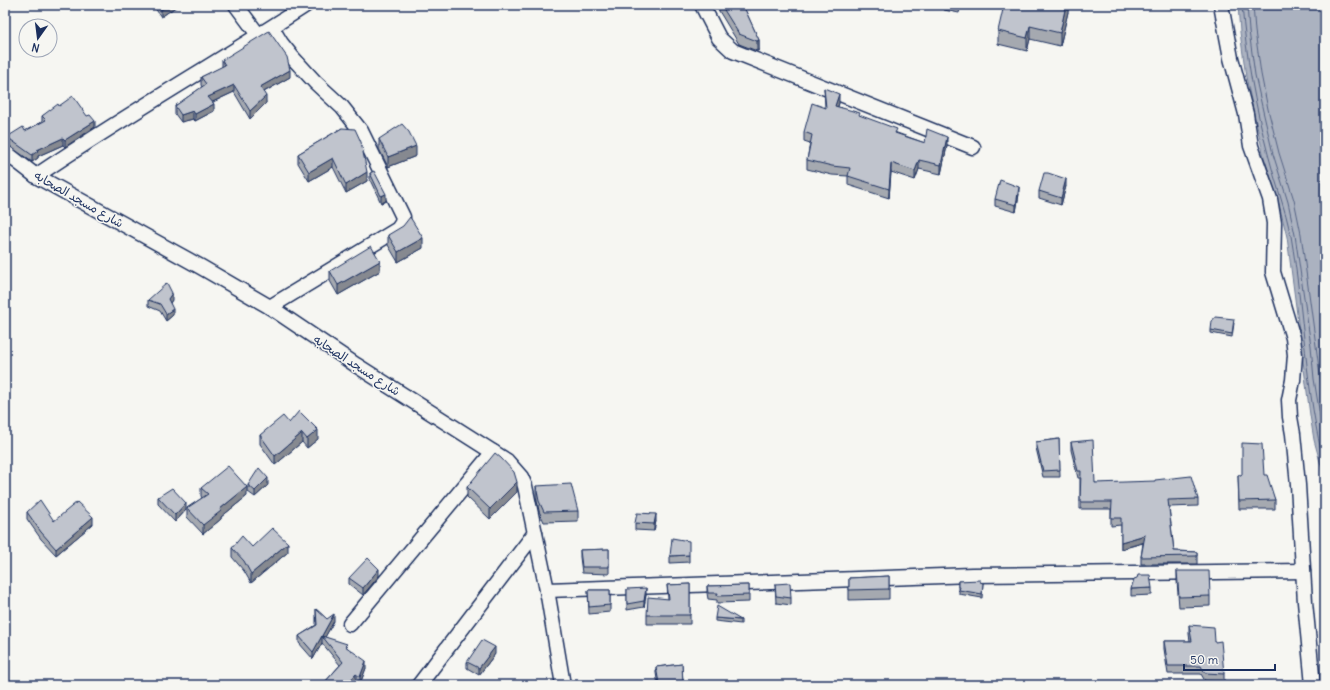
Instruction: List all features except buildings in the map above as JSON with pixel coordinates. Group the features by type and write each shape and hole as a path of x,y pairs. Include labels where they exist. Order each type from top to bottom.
{"street":[{"path":"236,5 259,36"},
{"path":"36,176 121,120 272,28 306,5"},
{"path":"702,5 719,38 733,51 972,147"},
{"path":"1222,5 1231,58 1246,114 1251,146 1270,199 1274,223 1272,272 1293,338 1295,355 1293,380 1289,400 1290,418 1298,485 1303,571 1313,685"},
{"path":"270,307 398,229 404,217 361,131 342,107 315,82 293,58 272,28"},
{"name":"شارع مسجد الصحابه","path":"5,152 36,176 270,307 356,365 507,461 521,477 525,486 547,590 563,685"},
{"path":"350,624 493,452"},
{"path":"419,685 535,533"},
{"path":"547,590 972,575 1303,571"}],"water":[{"path":"1238,5 1325,5 1325,480 1314,440 1310,415 1287,237 1279,204 1264,157 1246,77"}]}
